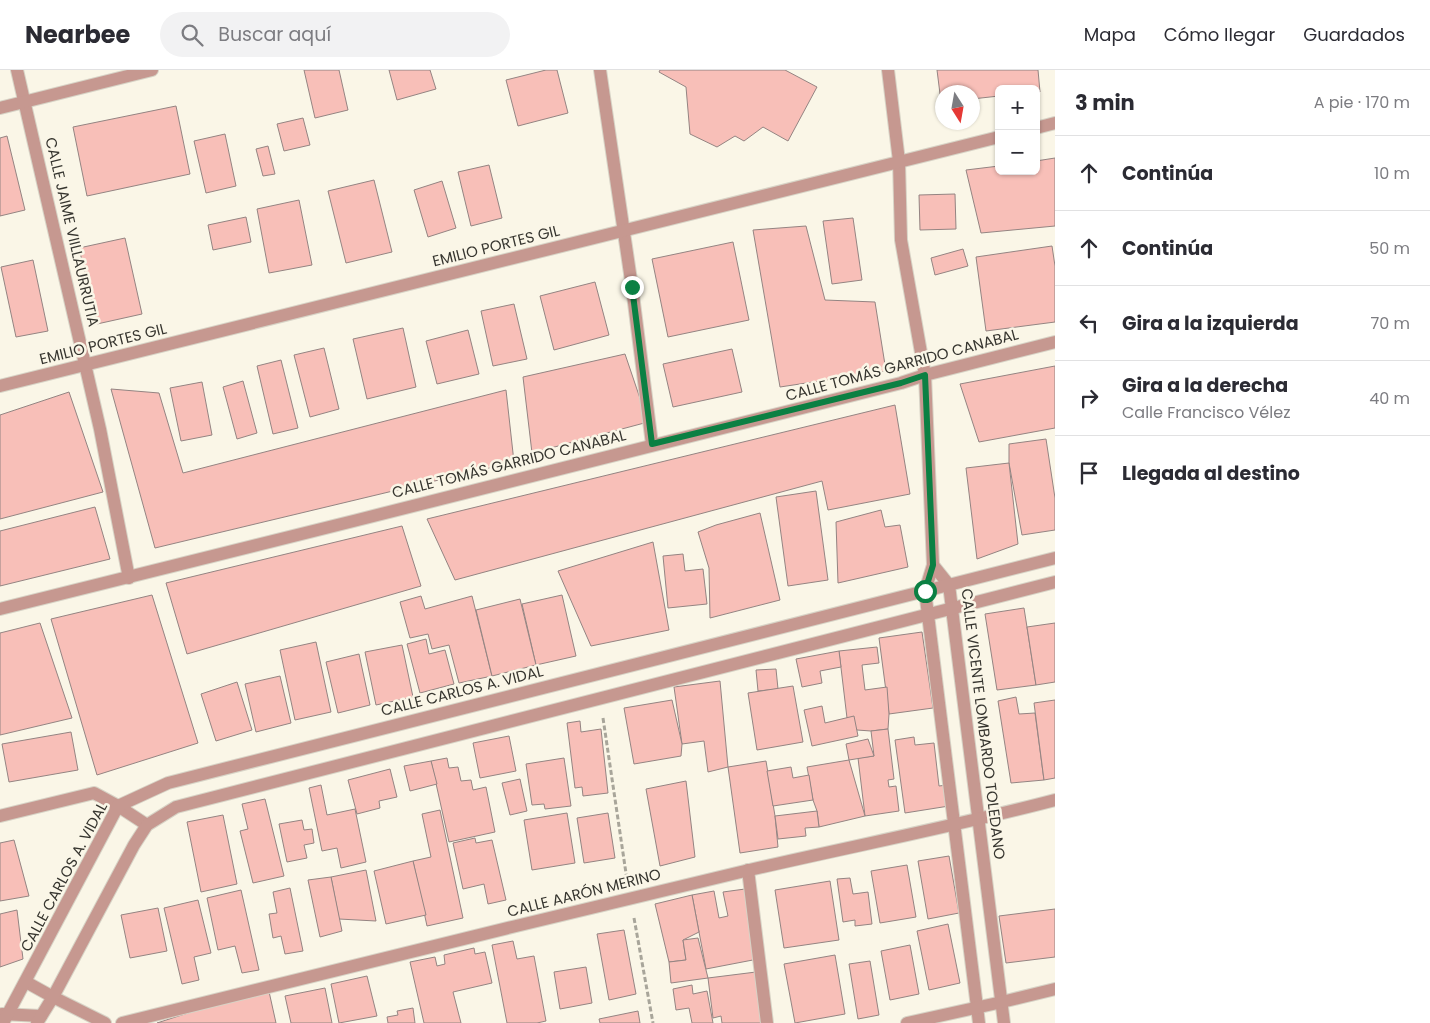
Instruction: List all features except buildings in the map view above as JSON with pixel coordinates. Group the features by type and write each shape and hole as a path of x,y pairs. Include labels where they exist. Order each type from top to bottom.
{"street":[{"name":"CALLE JAIME VIILLAURRUTIA","path":"17,70 100,429 129,578"},
{"path":"0,108 152,70"},
{"path":"600,70 624,231 652,444"},
{"path":"888,70 899,161 901,240 925,375 933,565 925,591 979,1023"},
{"path":"1040,127 1055,123"},
{"name":"EMILIO PORTES GIL","path":"0,386 995,138"},
{"name":"CALLE TOMÁS GARRIDO CANABAL","path":"0,610 652,444 901,383 925,375 1055,342"},
{"name":"CALLE CARLOS A. VIDAL","path":"4,1017 26,982 118,806 168,783 1055,558"},
{"name":"CALLE VICENTE LOMBARDO TOLEDANO","path":"933,565 949,585 1004,1023"},
{"path":"4,1017 39,1020 53,998 134,845 147,825 176,807 1055,582"},
{"path":"0,816 94,793 147,825"},
{"name":"CALLE AARÓN MERINO","path":"122,1023 630,898 748,870 979,820 1055,800"},
{"path":"748,870 767,1023"},
{"path":"26,982 53,998 105,1023"},
{"path":"907,1023 1055,988"}],"path":[{"path":"601,698 630,898 653,1023"}],"route":[{"path":"632,287 652,444 901,383 925,375 933,565 925,591"}]}
